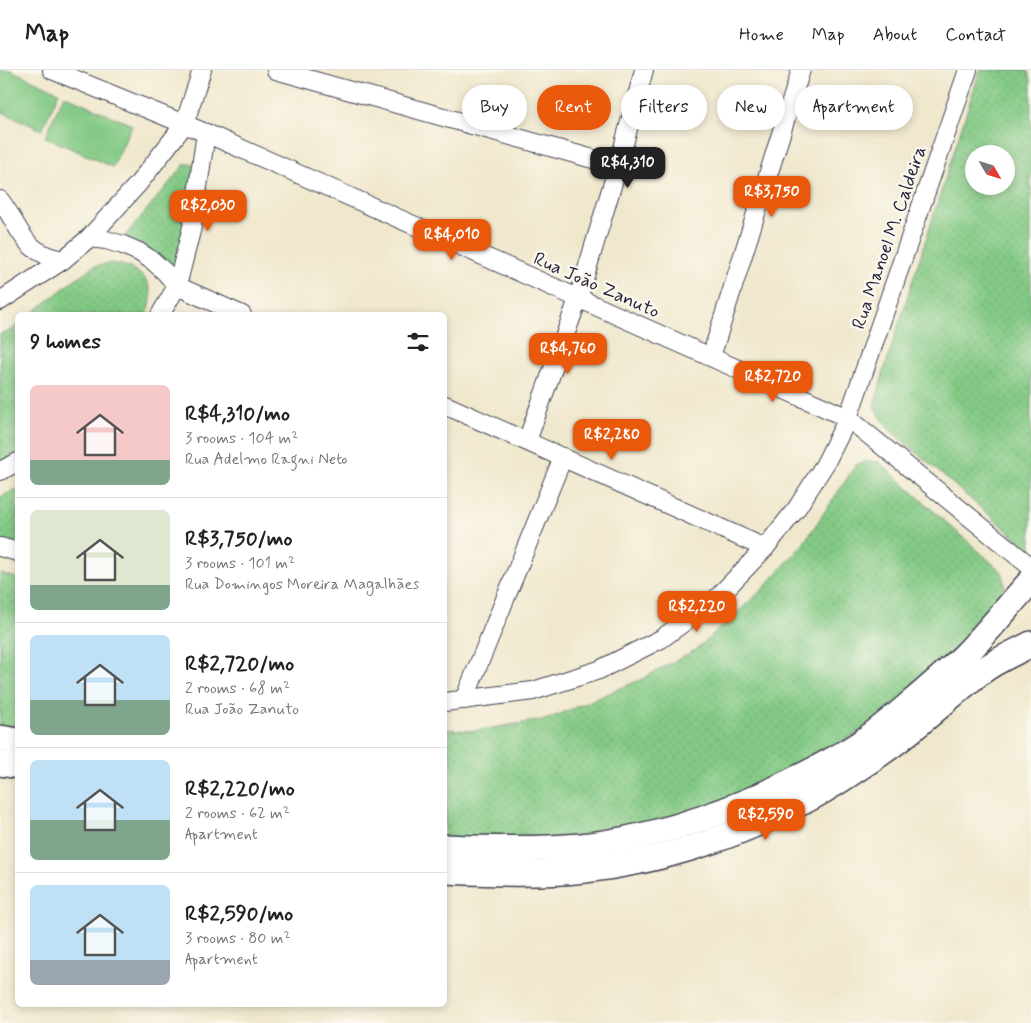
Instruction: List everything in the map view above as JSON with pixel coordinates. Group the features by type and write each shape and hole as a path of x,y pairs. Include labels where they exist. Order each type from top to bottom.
{"main road":[{"path":"447,846 502,849 544,848 620,840 700,819 776,788 824,764 866,739 897,715 964,656 1031,584"},
{"path":"447,871 501,874 586,870 665,855 751,826 795,806 873,759 983,670 1031,644"},
{"path":"0,738 15,740"},
{"path":"0,763 15,766"}],"street":[{"name":"Rua João Zanuto","path":"52,70 206,133 848,418 1031,584"},
{"path":"0,301 63,260 89,238 138,184 184,125 202,70"},
{"path":"276,70 618,166"},
{"path":"527,441 578,299 618,166 644,70"},
{"path":"711,357 801,70"},
{"name":"Rua Manoel M. Caldeira","path":"447,702 533,691 599,670 652,644 716,598 765,548 798,508 825,464 848,418 968,70"},
{"path":"162,312 178,286 192,227 206,133"},
{"path":"1,203 33,248 46,256 63,260"},
{"path":"89,238 123,244 139,252 154,261 178,286 235,312"},
{"path":"447,406 765,548"},
{"path":"464,700 563,457"},
{"path":"0,471 15,464"},
{"path":"0,547 15,551"}],"green space":[{"path":"0,70 10,70 59,92 42,130 0,111"},
{"path":"980,70 1027,70 1031,80 1031,551 889,429 874,407 884,370"},
{"path":"64,95 132,125 113,167 45,137"},
{"path":"185,164 193,164 194,187 174,273 127,241 125,236"},
{"path":"111,263 131,268 139,273 149,286 151,295 148,312 34,312 74,280 94,266"},
{"path":"15,327 15,457 0,465 0,334"},
{"path":"867,461 879,462 1002,572 1005,586 993,613 933,674 864,729 786,773 700,809 572,840 447,840 447,729 473,731 548,719 642,679 697,649 762,590 803,544 856,465"},
{"path":"15,490 15,545 0,541 0,497"},
{"path":"0,573 15,577 15,735 0,731"}]}
